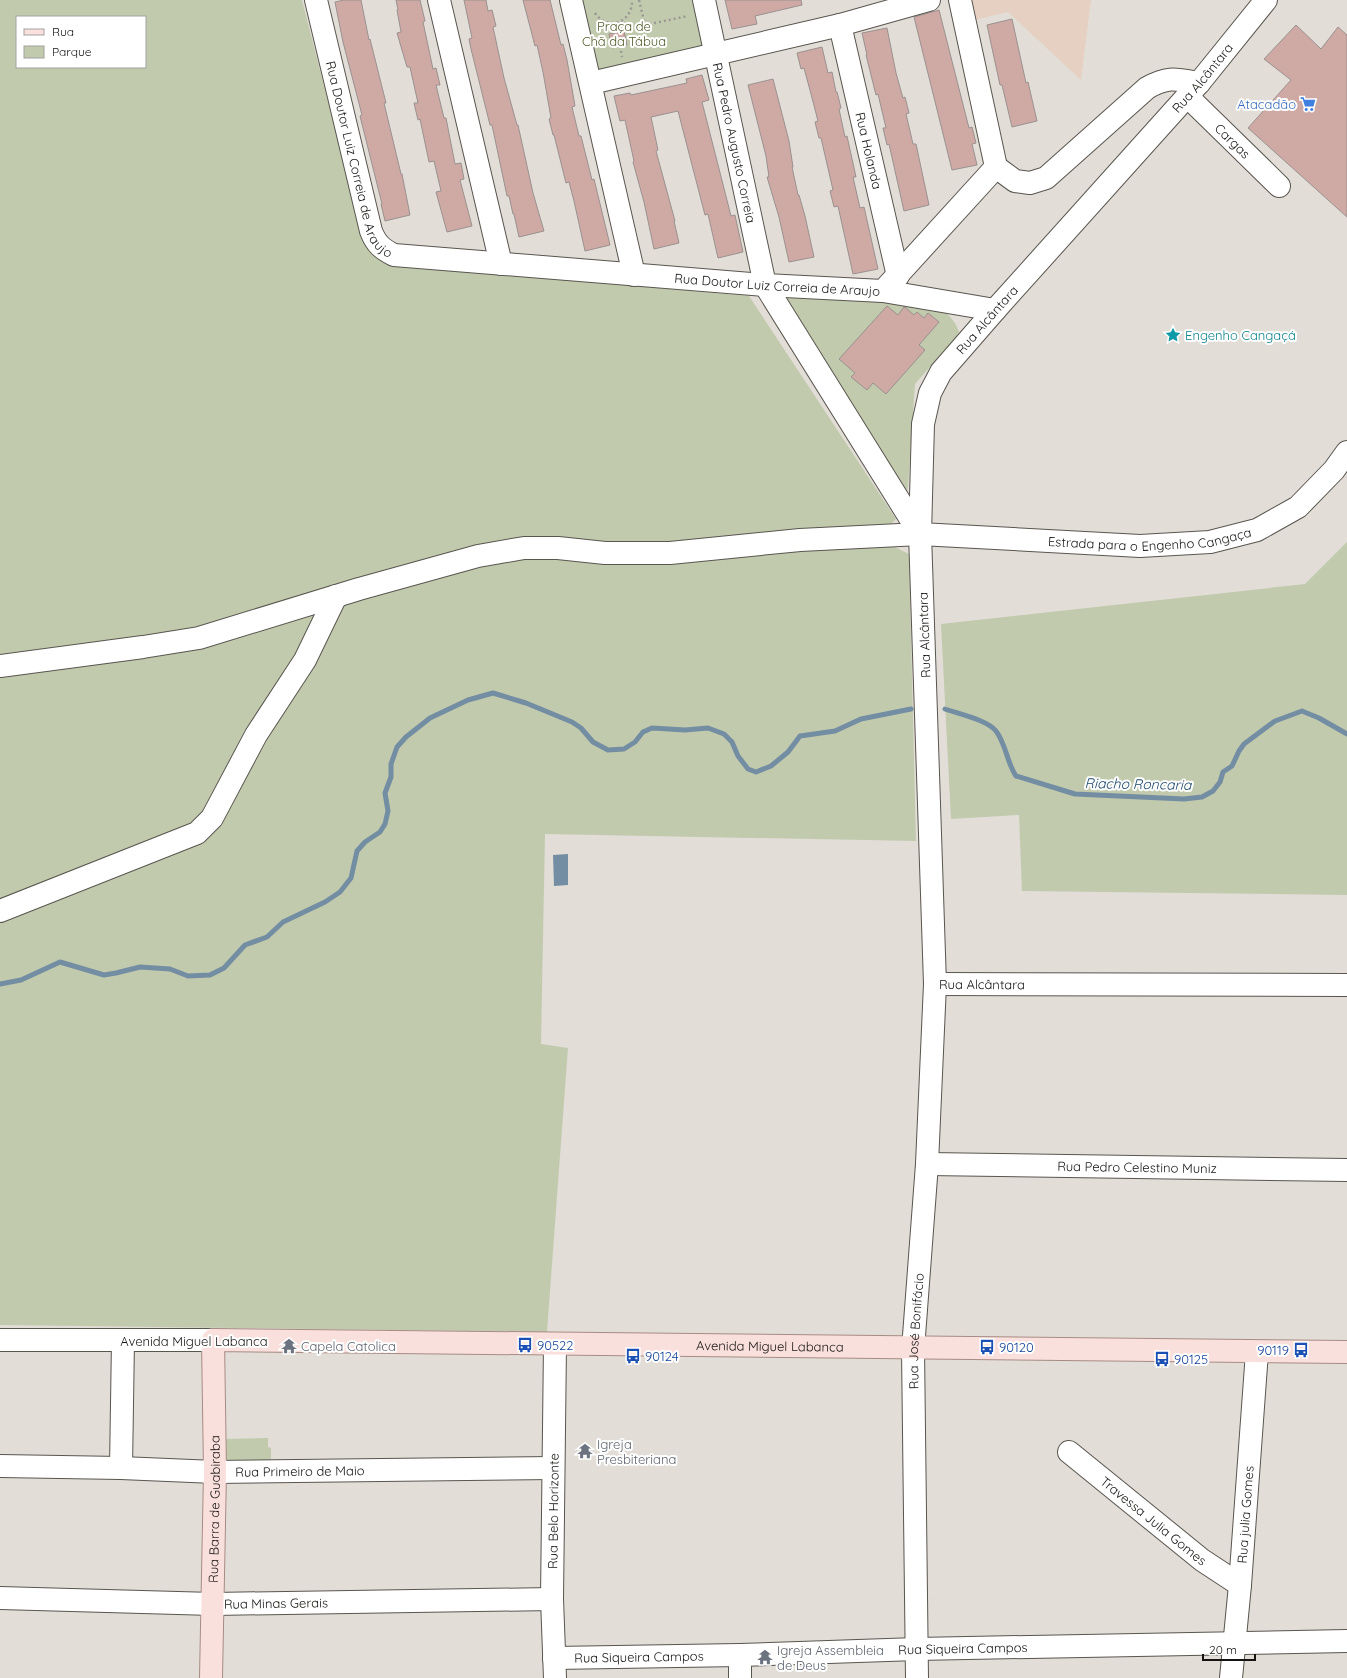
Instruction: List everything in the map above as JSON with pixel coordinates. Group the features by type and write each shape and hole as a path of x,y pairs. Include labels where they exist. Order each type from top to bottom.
{"main road":[{"name":"Avenida Miguel Labanca","path":"213,1340 913,1349 1347,1352"},
{"name":"Rua Barra de Guabiraba","path":"211,1678 215,1472 213,1340"}],"street":[{"name":"Rua Doutor Luiz Correia de Araujo","path":"316,0 371,231 376,243 383,250 394,255 765,285 883,291 996,167"},
{"path":"439,0 501,264"},
{"path":"571,0 634,275"},
{"path":"591,83 840,25 929,0"},
{"path":"960,0 996,167 1015,181 1030,184 1046,178 1147,88 1160,81 1177,79 1193,90"},
{"name":"Rua Alcântara","path":"1266,0 1193,90 994,310 941,372 930,393 923,424 920,534 935,984 1347,985"},
{"name":"Rua Pedro Augusto Correia","path":"697,8 716,53 765,285 920,534"},
{"name":"Rua Holanda","path":"840,25 898,276"},
{"name":"Cargas","path":"1193,90 1279,186"},
{"path":"883,291 994,310"},
{"name":"Estrada para o Engenho Cangaça","path":"0,666 199,638 336,596 478,556 524,548 558,548 605,553 670,553 800,540 920,534 1140,546 1210,542 1257,530 1298,507 1334,470 1347,452"},
{"path":"0,911 197,833 212,818 256,735 305,660 336,596"},
{"name":"Rua José Bonifácio","path":"917,1678 913,1349 927,1164 935,984"},
{"name":"Rua Pedro Celestino Muniz","path":"927,1164 1347,1170"},
{"name":"Avenida Miguel Labanca","path":"0,1340 213,1340"},
{"path":"121,1468 123,1340"},
{"name":"Rua Belo Horizonte","path":"554,1668 552,1599 555,1344"},
{"name":"Rua julia Gomes","path":"1231,1678 1240,1585 1257,1352"},
{"name":"Travessa Julia Gomes","path":"1069,1452 1202,1560 1240,1585"},
{"name":"Rua Primeiro de Maio","path":"0,1466 121,1468 215,1472 553,1468"},
{"name":"Rua Minas Gerais","path":"0,1598 213,1604 552,1599"},
{"name":"Rua Siqueira Campos","path":"554,1668 740,1655 917,1649 1347,1641"},
{"path":"740,1655 740,1678"}],"path":[{"path":"593,9 601,20 613,23 622,21 630,13 633,0"},
{"path":"639,0 645,25 697,8"}],"shaded area":[{"path":"971,0 1091,0 1081,80 1008,12 975,20"}],"green space":[{"path":"0,0 302,0 361,230 396,265 749,296 896,519 886,529 891,545 909,554 916,841 545,834 541,1044 568,1048 547,1332 0,1325"},
{"name":"Praça de Chã da Tábua","path":"582,0 692,0 703,49 599,73"},
{"path":"776,295 883,301 944,311 955,323 959,332 957,336 915,384 908,487 906,493"},
{"path":"1347,542 1347,895 1022,891 1019,815 951,819 941,624 1305,584"},
{"path":"268,1438 268,1447 271,1448 271,1460 226,1461 225,1439"}],"water":[{"path":"568,854 568,885 554,886 553,855"}],"building":[{"path":"344,0 361,0 369,40 370,39 386,103 384,103 402,174 410,215 385,221 335,2"},
{"path":"396,0 420,0 433,69 436,68 440,85 436,85 444,118 446,118 455,164 461,163 464,179 460,180 472,226 447,232 436,192 441,191 434,161 429,162 420,119 418,120 414,103 418,103 410,67 407,67 397,33 401,32"},
{"path":"464,0 486,0 488,11 492,10 496,26 493,27 504,78 518,125 533,193 544,231 519,237 509,196 507,196 492,125 490,125 471,49 469,39 472,38"},
{"path":"523,0 550,0 561,45 563,44 567,60 575,106 572,107 579,136 581,136 592,180 594,179 610,245 585,251 569,182 566,183 549,119 551,118 543,72 537,45 535,46"},
{"path":"725,0 801,0 802,5 755,16 757,24 732,29"},
{"path":"939,10 969,128 972,127 976,143 972,144 977,165 952,170 914,17"},
{"path":"1012,19 1026,83 1028,82 1037,121 1012,127 1002,85 1000,85 987,25"},
{"name":"Atacadão","path":"1296,25 1321,49 1338,27 1347,35 1347,217 1248,128 1291,80 1264,59"},
{"path":"887,28 896,73 909,113 906,114 913,144 916,144 929,205 904,211 889,144 887,145 883,128 886,128 878,94 876,95 862,33"},
{"path":"624,31 627,45 612,48 609,34"},
{"path":"822,47 828,73 832,72 841,108 839,109 845,137 847,136 856,177 853,177 860,208 864,207 878,269 853,274 838,206 834,207 830,191 833,190 821,138 819,138 815,122 818,121 804,68 801,69 797,53"},
{"path":"702,75 709,100 702,102 731,216 735,215 743,252 718,258 708,214 705,215 678,111 651,117 658,150 656,151 675,221 679,243 654,249 644,202 633,162 625,120 620,121 614,96 630,93 631,95 687,83 686,79"},
{"path":"773,79 789,141 792,167 798,195 805,216 814,257 789,262 779,217 767,177 769,177 766,156 748,85"},
{"path":"887,306 898,315 904,307 914,315 917,312 924,318 928,313 939,322 919,345 925,350 886,394 873,383 867,390 851,377 855,373 839,359"}],"waterway":[{"name":"Riacho Roncaria","path":"0,984 21,980 60,962 104,975 140,967 170,969 188,976 210,975 224,968 245,945 267,937 283,922 325,902 340,892 351,878 357,851 365,842 380,832 385,824 388,811 385,793 391,777 391,764 397,747 406,737 430,718 468,700 493,693 526,703 572,722 581,728 593,742 608,750 624,749 635,742 643,732 652,728 685,730 708,728 724,734 732,742 738,756 748,769 756,772 771,766 788,752 800,736 835,731 861,719 911,709"},
{"name":"Riacho Roncaria","path":"945,709 965,715 992,727 1002,742 1010,765 1016,776 1075,794 1184,799 1202,797 1213,791 1220,782 1223,772 1232,766 1244,744 1275,721 1302,711 1319,718 1347,734"}],"place":[{"name":"Atacadão","path":"1308,104"},
{"name":"Engenho Cangaçá","path":"1173,335"},
{"name":"90522","path":"525,1345"},
{"name":"Capela Catolica","path":"289,1346"},
{"name":"90120","path":"987,1347"},
{"name":"90119","path":"1301,1350"},
{"name":"90124","path":"633,1356"},
{"name":"90125","path":"1162,1359"},
{"name":"Igreja Presbiteriana","path":"585,1451"},
{"name":"Igreja Assembleia de Deus","path":"765,1657"}]}
